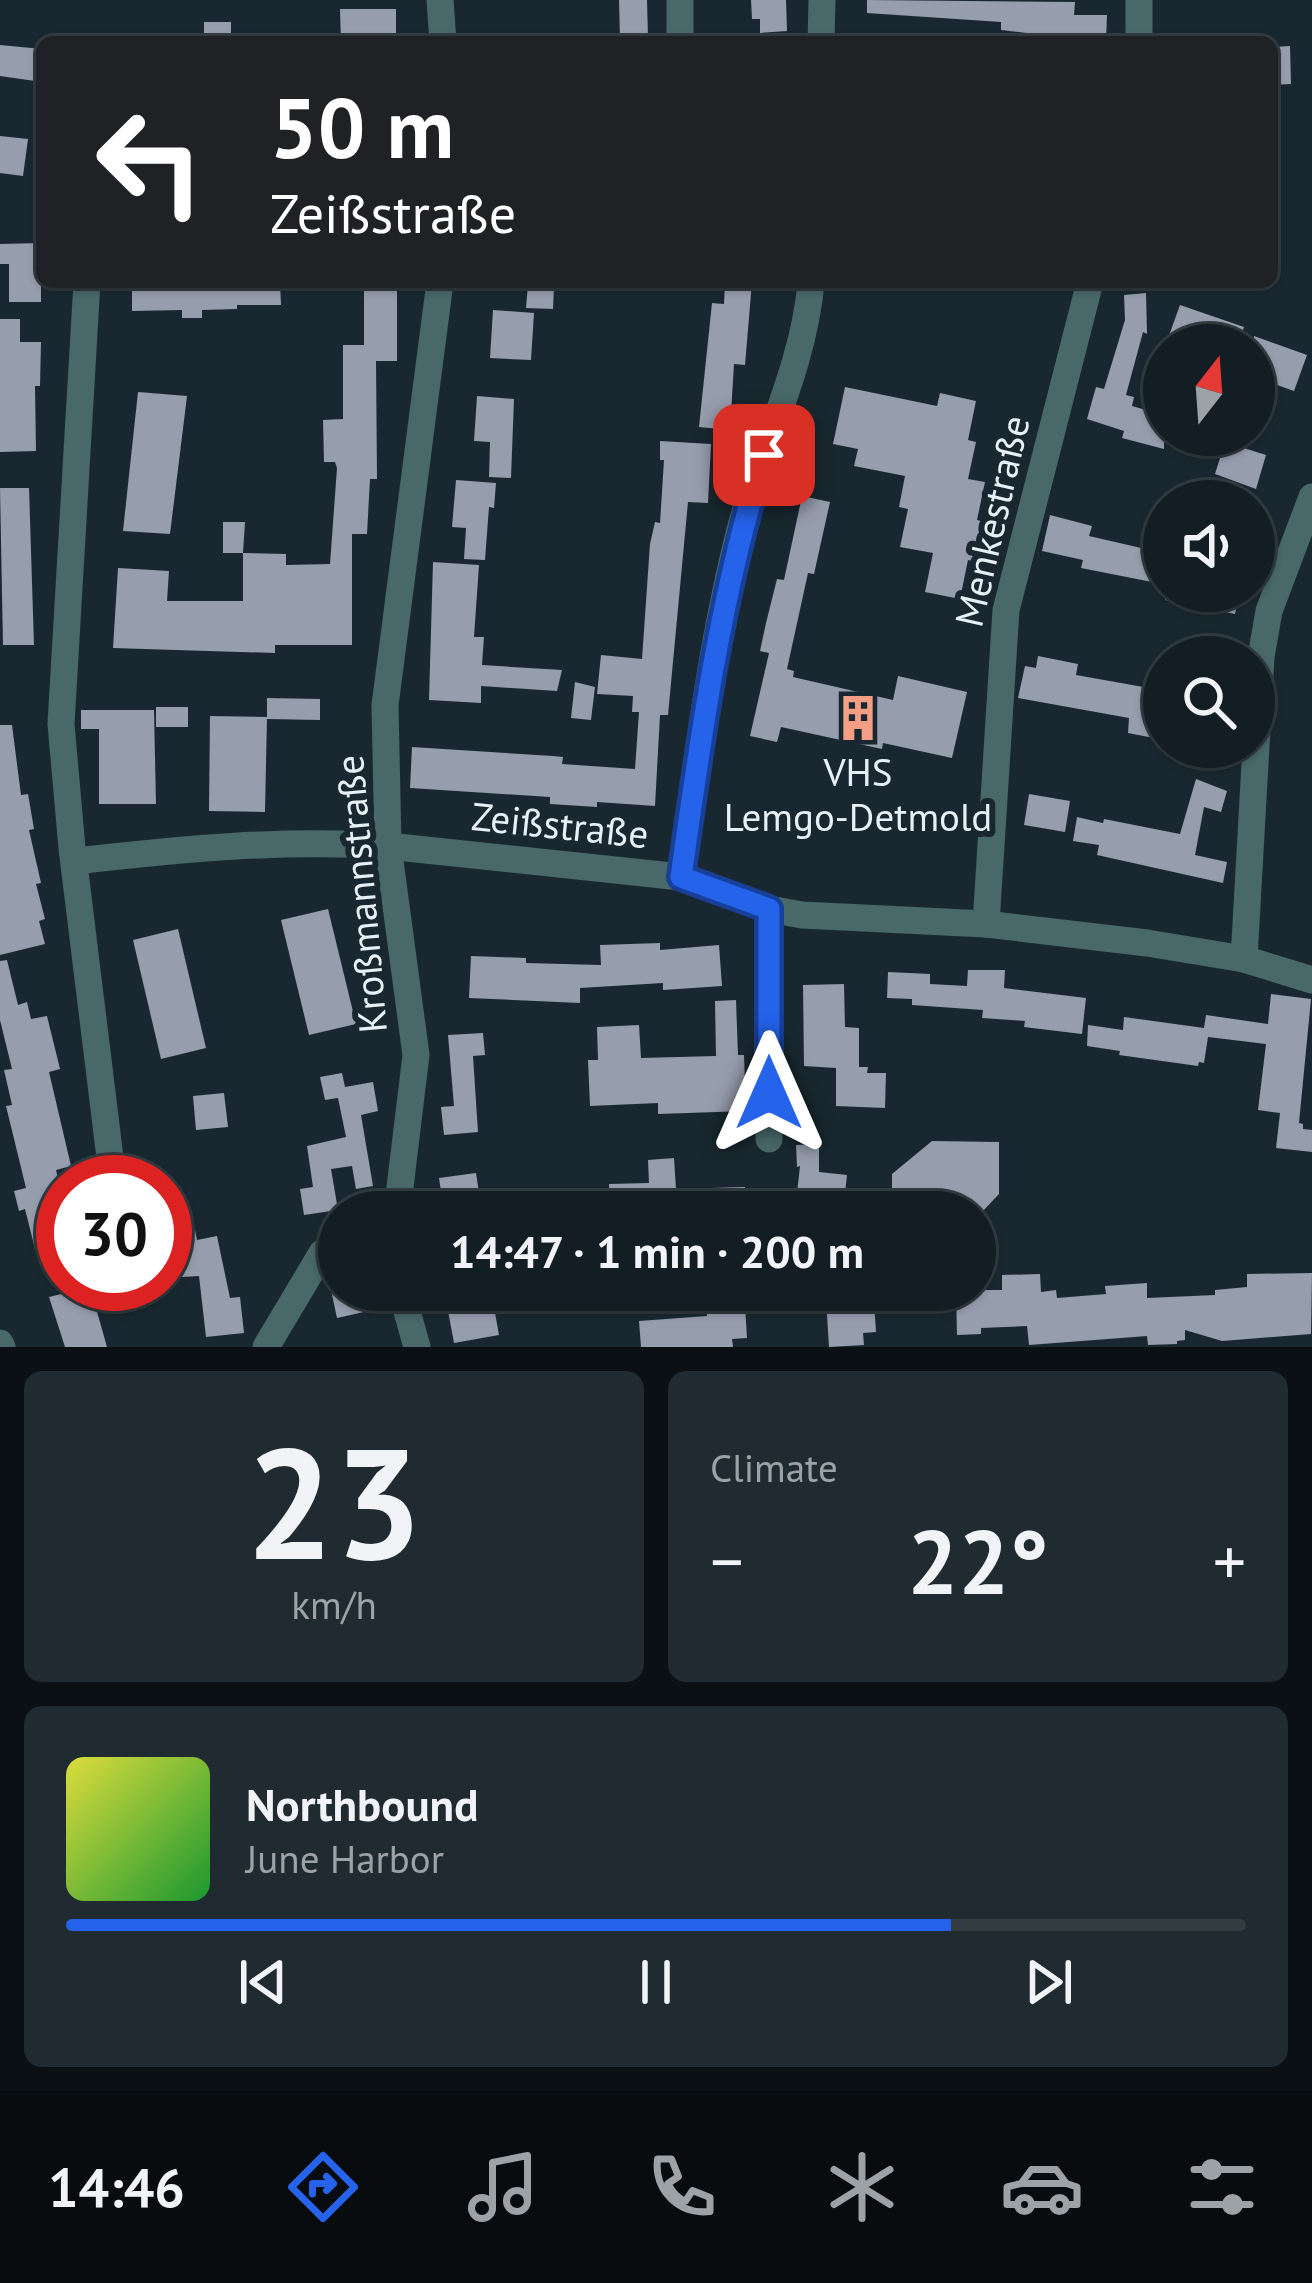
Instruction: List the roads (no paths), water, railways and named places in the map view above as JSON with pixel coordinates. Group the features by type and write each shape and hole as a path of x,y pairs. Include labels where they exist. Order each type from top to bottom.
{"street":[{"path":"440,0 443,36"},
{"path":"680,0 680,36"},
{"path":"821,36 822,0"},
{"path":"1139,0 1139,36"},
{"path":"88,288 61,724 110,1155"},
{"name":"Kroßmannstraße","path":"400,1191 416,1055 388,846 385,705 439,288"},
{"path":"681,877 740,530 806,320 810,288"},
{"name":"Menkestraße","path":"986,924 1006,610 1088,288"},
{"path":"1244,958 1261,657 1282,570 1312,497"},
{"name":"Zeißstraße","path":"76,861 202,846 388,846 681,877 769,909 802,915 986,924 1244,958 1312,980"},
{"path":"769,909 770,1139"},
{"path":"266,1347 318,1260"},
{"path":"407,1311 417,1347"}],"place":[{"name":"VHS Lemgo-Detmold","path":"858,718"}]}
